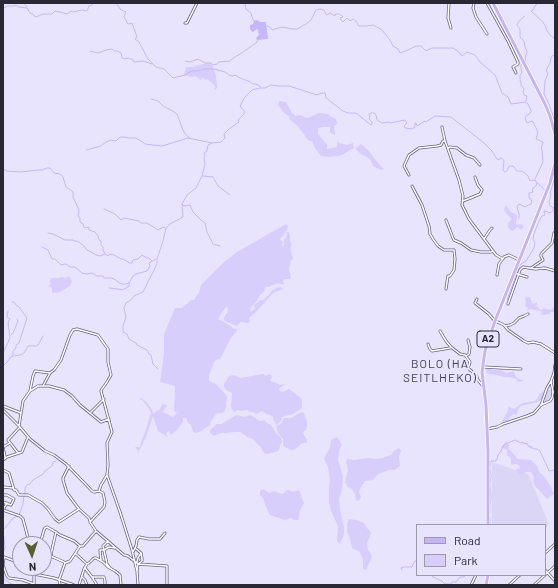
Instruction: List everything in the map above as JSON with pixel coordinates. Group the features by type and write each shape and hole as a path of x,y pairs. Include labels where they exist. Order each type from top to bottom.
{"main road":[{"path":"493,3 545,104 555,134"},
{"name":"A2","path":"488,524 487,429 482,366 487,342 550,183 555,164"}],"street":[{"path":"185,23 187,23 197,3"},
{"path":"449,3 448,18 451,28"},
{"path":"474,3 473,8 476,17 487,34"},
{"path":"487,3 518,62 518,64 513,67 516,73"},
{"path":"442,127 445,141 459,180 463,196 462,205 469,219 496,256 503,259"},
{"path":"408,175 404,166 409,155 419,148 441,145 443,141 445,141"},
{"path":"448,148 456,148 466,155 474,158 480,165"},
{"path":"463,201 480,194 482,190 475,177"},
{"path":"412,186 422,205 430,234 433,239 438,246 444,250 454,250 454,270 450,276 448,276 446,289"},
{"path":"446,220 454,240 471,250 481,252 493,251"},
{"path":"484,239 492,228"},
{"path":"531,268 543,260 541,254 552,243 555,232"},
{"path":"497,275 499,264 506,256 509,255 519,260"},
{"path":"508,304 520,270 523,267 535,269 545,268 555,271"},
{"path":"514,273 527,277"},
{"path":"477,299 475,304 489,314 495,322 505,326 508,330 524,341 528,343 533,342 541,344 555,353"},
{"path":"505,326 514,323 519,318 528,314"},
{"path":"43,386 50,373 61,360 73,330 77,329 98,335 108,349 108,362 111,375 101,389 112,432 107,443 108,475 133,553 138,585"},
{"path":"440,331 451,347 460,354 466,356 470,362 468,368 484,386"},
{"path":"466,356 469,354 470,347 468,340"},
{"path":"428,344 432,351 451,347"},
{"path":"487,429 497,427 534,413 541,405 554,373 555,365"},
{"path":"482,366 521,369"},
{"path":"18,453 8,440 20,426 23,401 30,391 35,371 50,373"},
{"path":"541,405 550,401 552,398 554,392 551,381"},
{"path":"32,384 64,390 101,422 109,419"},
{"path":"30,391 38,386"},
{"path":"90,412 104,399"},
{"path":"3,406 21,413"},
{"path":"3,410 20,426 28,437 45,451 60,458 92,491 99,491 104,495 104,507 98,515 90,521"},
{"path":"3,460 5,457 22,452 28,437"},
{"path":"5,457 3,448 10,443"},
{"path":"69,466 63,478 67,493 89,518 91,524 124,555 138,563 167,566 167,585"},
{"path":"3,470 9,473 14,488 19,495 28,495 42,503 59,522 79,508"},
{"path":"99,491 108,475"},
{"path":"3,487 14,488"},
{"path":"3,495 7,494 14,499 11,505 3,502"},
{"path":"7,503 3,510 20,516 23,519 27,536"},
{"path":"42,536 45,528 47,527 74,541 80,546"},
{"path":"52,557 65,563 70,562 80,546 83,546 96,530"},
{"path":"52,550 56,532"},
{"path":"133,553 139,537 149,540 160,539 165,533"},
{"path":"108,541 103,546 107,564 110,568"},
{"path":"546,552 555,544"},
{"path":"101,560 100,550 104,550 109,547 116,548"},
{"path":"136,548 137,551 141,553 142,558 142,561 138,563"},
{"path":"137,571 137,559 141,553"},
{"path":"76,554 87,564"},
{"path":"129,557 133,556"},
{"path":"12,560 4,557 3,565 7,576 9,578 23,580 34,584"},
{"path":"79,585 87,564 96,558 101,560 120,576 121,585"},
{"path":"60,585 65,563"},
{"path":"555,566 547,572 555,581"},
{"path":"85,568 97,585"},
{"path":"43,576 74,585"},
{"path":"471,585 476,576"},
{"path":"509,585 519,576"},
{"path":"534,585 544,576"},
{"path":"82,577 87,585"},
{"path":"92,577 104,577 105,585"}],"shaded area":[{"path":"257,20 260,22 266,22 268,39 257,40 256,38 259,35 258,30 257,29 253,32 251,31 250,25"},
{"path":"492,462 529,476 549,524 546,528 546,524 492,524"}],"green space":[{"path":"211,62 216,76 217,88 215,90 215,87 207,79 205,80 204,78 201,78 201,80 195,76 191,77 184,75 186,67"},
{"path":"279,101 286,102 292,113 296,116 301,115 306,118 319,113 328,114 336,119 337,124 334,126 335,135 330,133 330,127 318,128 318,134 327,145 327,149 337,147 337,142 347,145 353,143 354,148 338,156 321,156 312,141 308,140 298,126 290,120 289,116 284,113 278,105"},
{"path":"361,144 384,169 381,170 373,166 370,159 355,149"},
{"path":"506,205 512,213 517,216 517,225 521,224 523,226 521,230 517,227 511,231 508,227 508,223 511,218 505,212 504,209"},
{"path":"286,224 288,226 287,230 280,239 283,242 282,246 284,245 284,239 286,238 286,233 288,231 290,235 290,242 292,243 290,248 293,259 291,260 289,270 291,276 290,279 283,280 284,284 278,283 265,287 264,292 251,307 250,312 255,309 254,305 263,300 272,290 281,287 283,289 273,293 249,318 250,321 248,323 241,322 237,326 223,319 228,311 227,306 218,319 231,326 233,329 238,329 231,338 220,359 214,362 209,376 209,381 216,384 227,396 226,408 224,412 217,413 210,425 196,433 193,432 191,425 188,423 186,418 183,418 183,422 177,430 171,435 169,431 166,433 168,437 158,431 153,416 146,437 137,455 138,450 135,447 140,447 151,413 140,398 142,398 148,404 153,413 160,409 162,404 167,405 163,412 173,417 177,413 174,411 175,386 160,382 164,354 164,334 175,308 182,308 191,300 194,300 199,293 201,285 223,263 237,252"},
{"path":"69,276 72,281 70,286 60,292 52,292 52,288 48,286 51,283 49,281 52,278 66,278"},
{"path":"530,297 532,303 534,304 537,302 535,306 539,309 542,310 543,308 551,310 553,308 555,309 555,312 542,315 541,311 530,309 528,311 528,308 525,306 525,298"},
{"path":"488,368 493,370 501,370 506,373 513,371 517,378 524,381 518,382 516,379 510,377 489,374 486,371"},
{"path":"263,374 266,376 269,374 271,375 271,382 280,385 285,384 279,389 280,391 283,392 289,389 302,400 302,408 291,415 282,417 281,421 277,425 273,420 273,417 262,411 256,414 247,410 238,410 234,412 231,406 232,393 224,387 224,384 229,376 234,375 240,378"},
{"path":"547,389 551,390 550,398 546,402 541,400 521,406 517,415 513,414 507,421 501,422 508,411 508,407 514,409 522,403 534,401 538,398 539,394"},
{"path":"301,412 304,413 307,422 306,430 303,432 307,442 301,444 294,450 291,450 283,446 283,439 278,433 276,426 281,424 284,418 291,418"},
{"path":"236,415 245,417 250,415 260,421 264,420 271,425 277,435 281,438 282,442 278,451 266,454 253,439 240,432 222,433 214,436 210,433 210,430 217,424 222,424"},
{"path":"337,437 342,445 339,450 338,460 343,477 342,490 339,498 344,534 340,544 337,541 338,526 331,511 329,502 330,480 328,467 324,458 330,448 331,440"},
{"path":"506,441 509,445 509,449 518,459 531,460 537,466 539,472 550,485 554,494 553,495 547,499 535,486 533,482 534,477 531,472 526,472 521,475 515,470 520,468 519,465 511,464 511,459 507,455 507,450 502,448"},
{"path":"399,448 401,451 399,456 400,466 395,470 389,470 378,474 373,480 365,481 359,492 361,497 359,501 356,500 352,489 348,487 345,482 348,470 346,462 347,459 382,458 391,455"},
{"path":"263,489 269,493 274,491 282,494 286,490 293,492 299,490 304,503 300,510 298,520 291,518 285,520 270,515 263,498 260,495 260,491"},
{"path":"349,519 364,523 371,532 367,543 368,550 372,557 366,570 363,569 363,560 360,552 352,548 347,531"}],"waterway":[{"path":"24,3 27,7"},
{"path":"3,8 16,5 27,8 30,13 36,17 43,14 52,14 55,11 67,14 71,11 87,11 89,6 93,3"},
{"path":"116,3 121,10 126,12 124,17 128,24 132,23 137,37 135,39 139,42 148,59 156,67 164,69 173,78 185,75 192,71 214,69 232,76 236,75 253,84 259,85 260,87"},
{"path":"243,3 255,21"},
{"path":"538,3 531,11 543,22 550,35 555,39"},
{"path":"267,26 272,30 282,27 297,29 311,20 316,10 320,9 324,10 327,15 330,13 335,16 335,14 341,15 343,17 340,18 343,22 347,18 350,21 353,19 359,26 373,25 382,30 400,53 416,46 421,46 426,51 432,48 453,48 462,56 467,52 475,55 480,62 495,75 502,93 508,97 511,104 525,102 531,110 525,118 527,123 533,122 538,132 536,139 543,142 541,148 543,162 535,179"},
{"path":"525,16 517,25 520,29 520,37 524,41 527,51 525,58 526,63"},
{"path":"185,61 190,62 198,59 213,65 219,62 230,61 258,40"},
{"path":"90,51 98,53 112,49 121,53 122,58 128,58 134,62 143,61 152,64"},
{"path":"555,55 552,56 546,70 548,74 545,81 544,94 555,122"},
{"path":"523,64 521,65 522,73 520,75 520,80 524,89 524,95 527,96 526,101"},
{"path":"158,369 153,364 151,355 147,350 137,345 129,339 127,334 123,332 126,317 124,308 126,303 134,296 143,292 157,264 157,259 166,228 183,217 182,204 187,195 196,188 202,176 205,164 204,153 207,151 208,145 221,142 225,138 224,134 239,122 238,120 245,112 240,106 244,98 252,90 265,88 271,85 289,86 317,95 325,93 326,98 343,111 348,113 356,113 371,125 372,122 369,119 369,114 371,113 374,113 377,120 382,123 405,120 407,123 404,126 405,128 412,129 415,127 415,123 417,126 435,116 451,117 484,143 497,159 499,160 502,158 504,161 503,170 505,172 509,166 513,166 517,171 525,173 530,181 535,180 545,191"},
{"path":"151,99 158,101 163,106 177,114 185,134 191,139"},
{"path":"86,150 101,146 111,140 116,141 120,137 136,138 145,144 162,146 188,138 212,143"},
{"path":"3,169 7,171 21,172 50,168 54,173 60,174 63,177 66,187 73,193 73,197 79,210 78,216 80,218 80,222 85,228 89,227 89,230 95,232 101,241 105,254 108,256 110,254 114,255 130,263 142,255 152,261"},
{"path":"203,176 213,177 218,186 230,195"},
{"path":"555,177 549,202 550,206 555,208"},
{"path":"519,218 517,208 518,205 520,204 524,207 531,204 532,202 529,198 529,193 533,192 532,189 537,183"},
{"path":"182,204 184,206 190,205 193,212 205,223 207,232 213,244 220,246"},
{"path":"517,273 521,264 526,261 534,248 534,234 539,221 542,216 545,215 544,211 550,213 553,211 553,208"},
{"path":"104,209 115,214 121,220 124,218 139,221 141,223 147,223 158,230 163,227 165,228"},
{"path":"48,233 65,240 77,241 87,250 96,255 100,256 105,254"},
{"path":"42,247 48,250 52,259 55,259 61,265 66,264 70,267 75,267 82,273 92,273 97,276 103,276 104,278 111,278 121,284 129,283"},
{"path":"109,288 122,290 128,287 133,276 147,271 150,266 149,263 156,259"},
{"path":"507,300 516,275"},
{"path":"3,366 13,356 13,351 19,343 27,318 19,307 12,302"},
{"path":"3,353 10,337 8,323 10,319 7,317 8,311"},
{"path":"11,335 18,321 17,319"},
{"path":"14,356 24,353 28,346 38,345 43,336"},
{"path":"490,513 491,461 496,461 503,446 515,440 521,443 523,442 524,444 527,443 529,447 531,446 531,448 540,451 549,471 555,470"},
{"path":"3,554 5,547 3,530 12,519 19,515 23,504 25,488 33,480 43,474 52,466 53,462 56,461"},
{"path":"490,517 490,524"},
{"path":"402,570 401,568 403,567 412,567 416,561"},
{"path":"3,571 4,579 13,585"},
{"path":"432,576 445,584 456,582 460,577 464,576"}],"district":[{"name":"BOLO (HA SEITLHEKO)","path":"440,371"}]}
